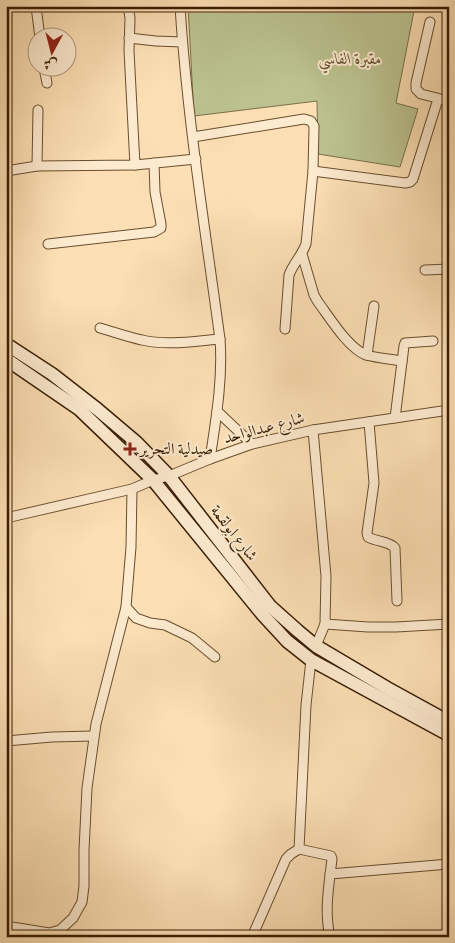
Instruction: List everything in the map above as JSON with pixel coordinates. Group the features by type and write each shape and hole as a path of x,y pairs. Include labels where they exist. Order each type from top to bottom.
{"street":[{"path":"36,6 39,28"},
{"path":"128,6 135,165"},
{"path":"180,6 182,42 193,137 221,354 217,411 210,459"},
{"path":"430,22 416,89 421,94 449,101"},
{"path":"129,38 182,42"},
{"path":"46,78 47,83"},
{"path":"313,171 404,183 410,182 413,179 438,99"},
{"path":"37,166 38,110"},
{"path":"193,137 304,119 311,121 314,126 313,171 306,244 289,275 285,329"},
{"path":"6,170 37,166 135,165 196,159"},
{"path":"48,244 154,232 161,228 162,224 155,192 154,163"},
{"path":"302,254 314,295 350,345 367,355 402,361"},
{"path":"425,270 449,269"},
{"path":"367,355 374,306"},
{"path":"100,328 156,342 168,343 220,339"},
{"path":"395,418 405,343 433,341"},
{"name":"شارع ابولقمة","path":"6,344 52,374 136,442 169,476 270,606 316,646 449,722"},
{"name":"شارع ابولقمة","path":"6,359 79,409 153,480 263,615 287,641 311,660 449,735"},
{"name":"شارع عبدالواحد","path":"6,518 132,489 252,444 314,430 449,410"},
{"path":"217,411 252,444"},
{"path":"369,422 374,483 368,537 392,544 395,548 397,601"},
{"path":"314,430 326,576 325,624 316,646"},
{"path":"6,926 49,933 60,930 73,918 82,902 87,788 94,736 126,607 131,547 132,489"},
{"path":"126,607 136,618 150,623 165,625 192,638 215,657"},
{"path":"325,624 368,627 449,624"},
{"path":"299,849 306,705 311,660"},
{"path":"6,740 94,736"},
{"path":"252,937 286,859 299,849 331,856 327,906 330,937"},
{"path":"330,874 449,864"}],"green space":[{"name":"مقبرة الفاسي","path":"188,6 415,6 396,103 418,109 400,167 318,154 317,101 194,116"}],"place":[{"name":"صيدلية التحرير","path":"130,449"}]}
